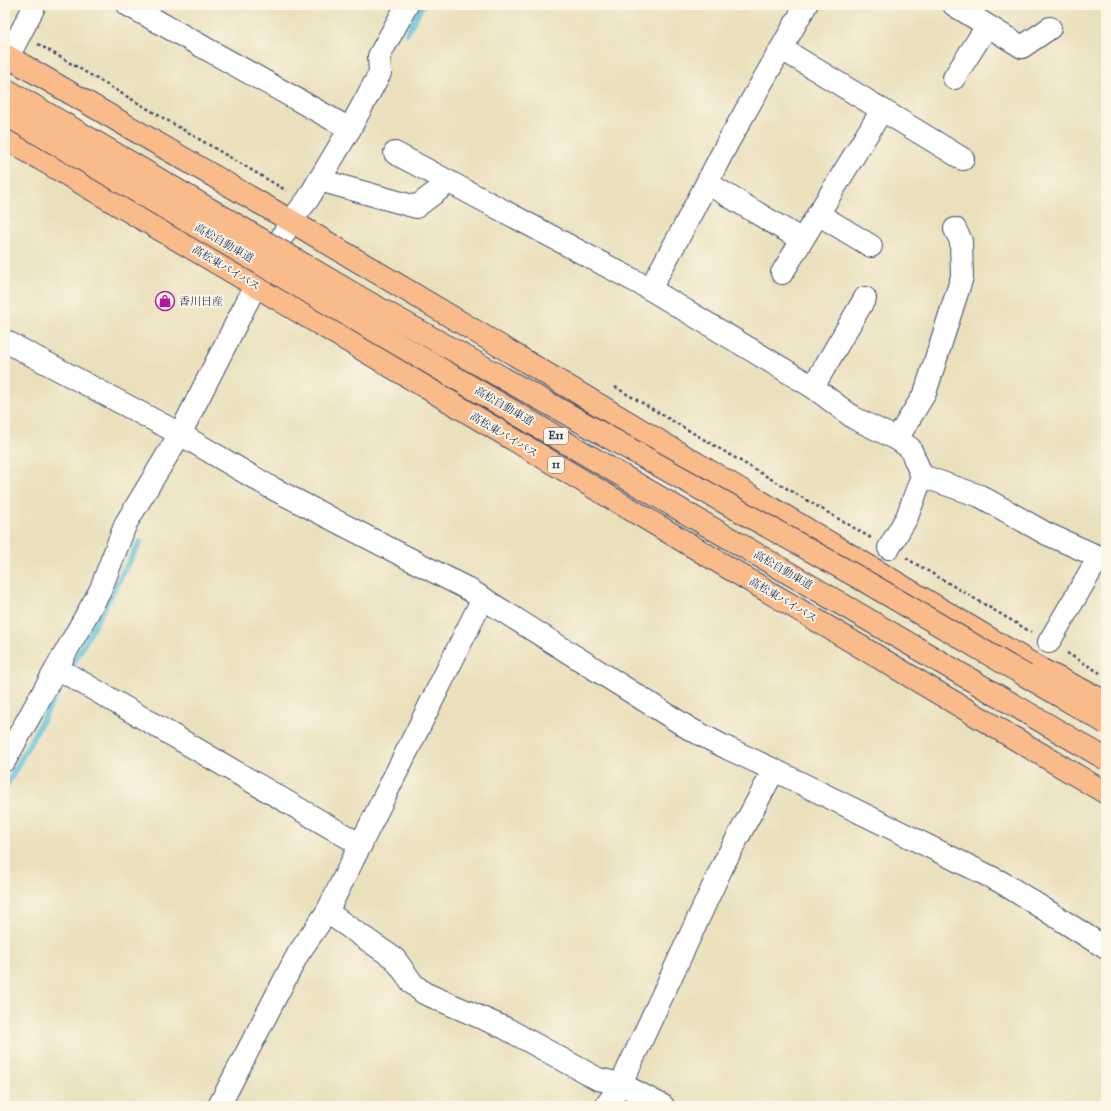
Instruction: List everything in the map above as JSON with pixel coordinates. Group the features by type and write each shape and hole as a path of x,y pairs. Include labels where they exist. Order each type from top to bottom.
{"highway":[{"path":"7,56 291,221 1106,708"},
{"name":"高松自動車道","path":"5,89 364,300 862,580 1106,723"},
{"name":"高松自動車道","path":"5,114 1106,759"},
{"name":"高松東バイパス","path":"5,138 1106,793"},
{"path":"862,580 1106,702"}],"street":[{"path":"7,56 21,34 35,5"},
{"path":"128,5 350,128"},
{"path":"650,290 728,142 806,5"},
{"path":"954,5 1022,48 1050,28"},
{"path":"5,760 100,591 126,523 180,434 291,221 308,199 350,128 380,73 379,56 402,7"},
{"path":"954,78 987,26"},
{"path":"782,48 963,159"},
{"path":"782,273 882,110"},
{"path":"395,153 650,290 813,387 854,418 897,439 910,448 922,476 906,517 889,548"},
{"path":"319,180 416,207 449,182"},
{"path":"707,183 802,240"},
{"path":"818,214 871,246"},
{"path":"897,439 924,393 962,277 961,241 955,229"},
{"path":"813,387 865,298"},
{"path":"5,341 180,434 270,487 483,598 690,729 1001,882 1106,948"},
{"path":"922,476 980,496 1045,533 1104,558 1049,642"},
{"path":"219,1106 298,954 327,912 483,598"},
{"path":"57,668 360,845"},
{"path":"606,1106 621,1084 724,863 774,770"},
{"path":"327,912 395,959 413,984 424,993 505,1028 598,1079 621,1084 663,1106"}],"path":[{"path":"21,34 287,191 308,199"},
{"path":"615,387 1106,676"}],"waterway":[{"path":"407,33 422,5"},
{"path":"5,788 140,542"}],"place":[{"name":"香川日産","path":"165,301"}]}
